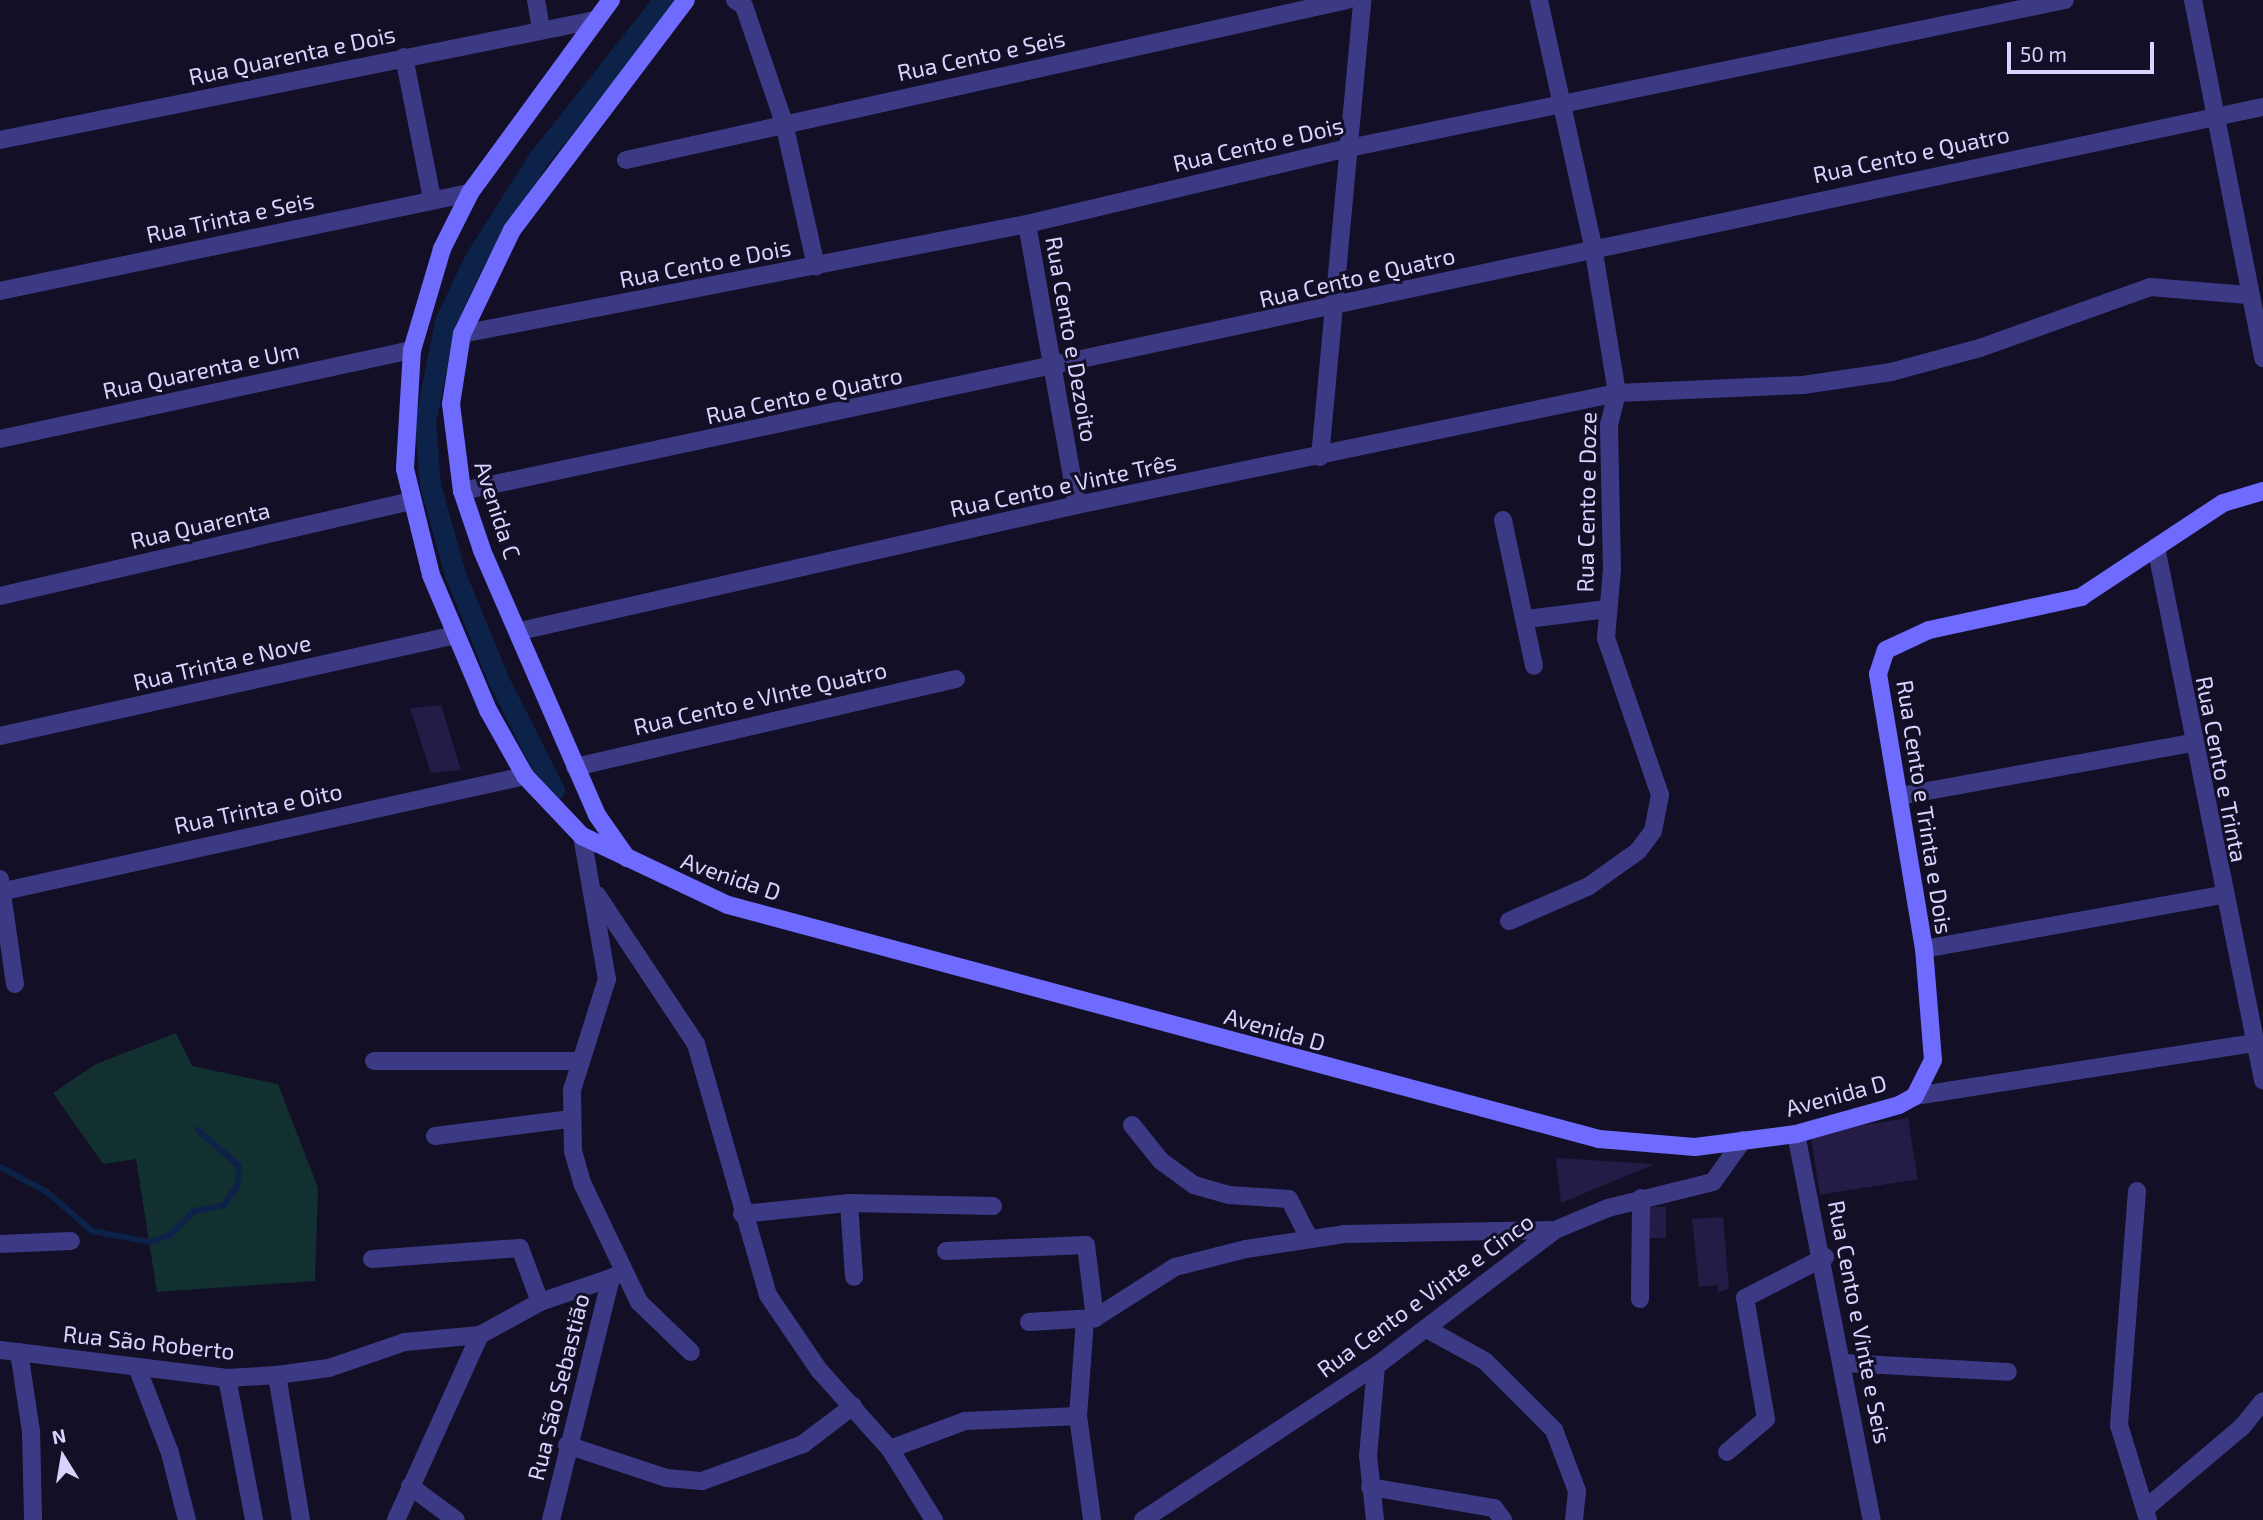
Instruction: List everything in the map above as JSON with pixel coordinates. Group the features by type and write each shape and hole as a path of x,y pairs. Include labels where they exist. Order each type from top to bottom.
{"main road":[{"name":"Avenida D","path":"611,0 470,193 442,249 412,350 403,435 410,501 454,635 525,776 582,836 631,864 728,905 1599,1139 1695,1147 1796,1134 1916,1096"},
{"name":"Avenida C","path":"631,864 575,768 462,491 452,404 461,334 512,230 686,0"},
{"name":"Rua Cento e Trinta e Dois","path":"1916,1096 1933,1060 1924,949 1878,674 1886,650 1929,630 2081,597 2223,503 2263,491"}],"street":[{"path":"536,0 541,27"},
{"name":"Rua Cento e Seis","path":"626,160 1347,0"},
{"path":"1320,457 1330,310 1349,148 1362,0"},
{"name":"Rua Cento e Doze","path":"1509,921 1619,866 1653,831 1659,812 1649,751 1606,638 1609,425 1617,393 1593,246 1560,107 1539,0"},
{"name":"Rua Cento e Dois","path":"461,334 816,267 1027,223 1349,148 1560,107 2066,0"},
{"path":"2193,0 2248,295 2263,358"},
{"path":"743,2 784,123 816,267"},
{"name":"Rua Quarenta e Dois","path":"0,139 541,27 595,20"},
{"path":"404,57 432,199"},
{"name":"Rua Cento e Quatro","path":"462,491 1330,310 1593,246 2263,107"},
{"name":"Rua Trinta e Seis","path":"0,291 470,193"},
{"name":"Rua Cento e Dezoito","path":"1027,223 1077,505"},
{"name":"Rua Cento e Vinte Três","path":"520,631 1077,505 1320,457 1617,393 1803,385 1891,372 1980,348 2150,288 2248,295"},
{"name":"Rua Quarenta e Um","path":"0,439 412,350"},
{"name":"Rua Quarenta","path":"0,596 410,501"},
{"path":"1503,520 1528,619 1534,666"},
{"name":"Rua Cento e Trinta","path":"2157,547 2222,895 2263,1080"},
{"path":"1528,619 1607,609"},
{"name":"Rua Trinta e Nove","path":"0,736 454,635"},
{"name":"Rua Cento e VInte Quatro","path":"575,768 956,679"},
{"path":"1900,796 2192,744"},
{"name":"Rua Trinta e Oito","path":"1,887 525,776"},
{"path":"582,836 597,895 607,979 604,1006 578,1061 569,1119 583,1185 617,1275 639,1302 691,1352"},
{"path":"1,887 15,984"},
{"path":"597,895 696,1044 742,1214 773,1304 890,1449 934,1520"},
{"path":"1924,949 2222,895"},
{"path":"1916,1096 2256,1043"},
{"path":"374,1061 578,1061"},
{"path":"435,1136 569,1119"},
{"path":"1132,1125 1161,1161 1194,1185 1229,1195 1289,1199 1309,1238"},
{"name":"Rua Cento e Vinte e Seis","path":"1796,1134 1825,1257 1872,1520"},
{"name":"Rua Cento e Vinte e Cinco","path":"1143,1520 1376,1366 1555,1230 1641,1199 1713,1182 1742,1140"},
{"path":"2137,1191 2119,1425 2147,1514 2242,1427 2263,1401"},
{"path":"1640,1299 1641,1199"},
{"path":"742,1214 849,1203 993,1206"},
{"path":"849,1203 854,1277"},
{"path":"1029,1322 1090,1319 1193,1259 1309,1238 1555,1230"},
{"path":"0,1244 71,1241"},
{"path":"946,1251 1086,1245 1090,1319 1078,1416 1092,1520"},
{"path":"372,1259 520,1248 540,1302"},
{"path":"1727,1452 1766,1419 1745,1298 1825,1257"},
{"name":"Rua São Roberto","path":"0,1350 227,1378 277,1375 329,1368 405,1342 481,1335 540,1302 617,1275"},
{"name":"Rua São Sebastião","path":"551,1520 567,1445 617,1275"},
{"path":"1427,1329 1502,1375 1554,1430 1577,1491 1574,1520"},
{"path":"396,1520 481,1335"},
{"path":"19,1352 31,1431 33,1520"},
{"path":"1844,1363 2008,1373"},
{"path":"1375,1520 1370,1487 1376,1366"},
{"path":"137,1367 170,1452 187,1520"},
{"path":"277,1375 302,1520"},
{"path":"227,1378 254,1520"},
{"path":"567,1445 666,1478 702,1481 803,1444 853,1406"},
{"path":"890,1449 965,1421 1078,1416"},
{"path":"410,1486 456,1520"},
{"path":"1370,1487 1494,1508 1503,1520"}],"green space":[{"path":"176,1033 192,1066 278,1084 318,1188 315,1281 157,1292 136,1159 103,1164 53,1093 96,1064"}],"building":[{"path":"441,705 461,770 431,773 410,708"},
{"path":"1908,1118 1918,1179 1820,1195 1810,1133"},
{"path":"1556,1158 1655,1164 1561,1203"},
{"path":"1648,1207 1666,1207 1666,1238 1648,1238"},
{"path":"1723,1217 1729,1289 1718,1292 1718,1285 1699,1287 1692,1219"}],"waterway":[{"path":"554,790 498,679 455,574 430,485 425,422 445,322 474,260 538,159 664,0"},
{"path":"0,1167 47,1192 92,1231 150,1242 170,1235 194,1211 224,1205 238,1184 239,1166 198,1130"}]}
